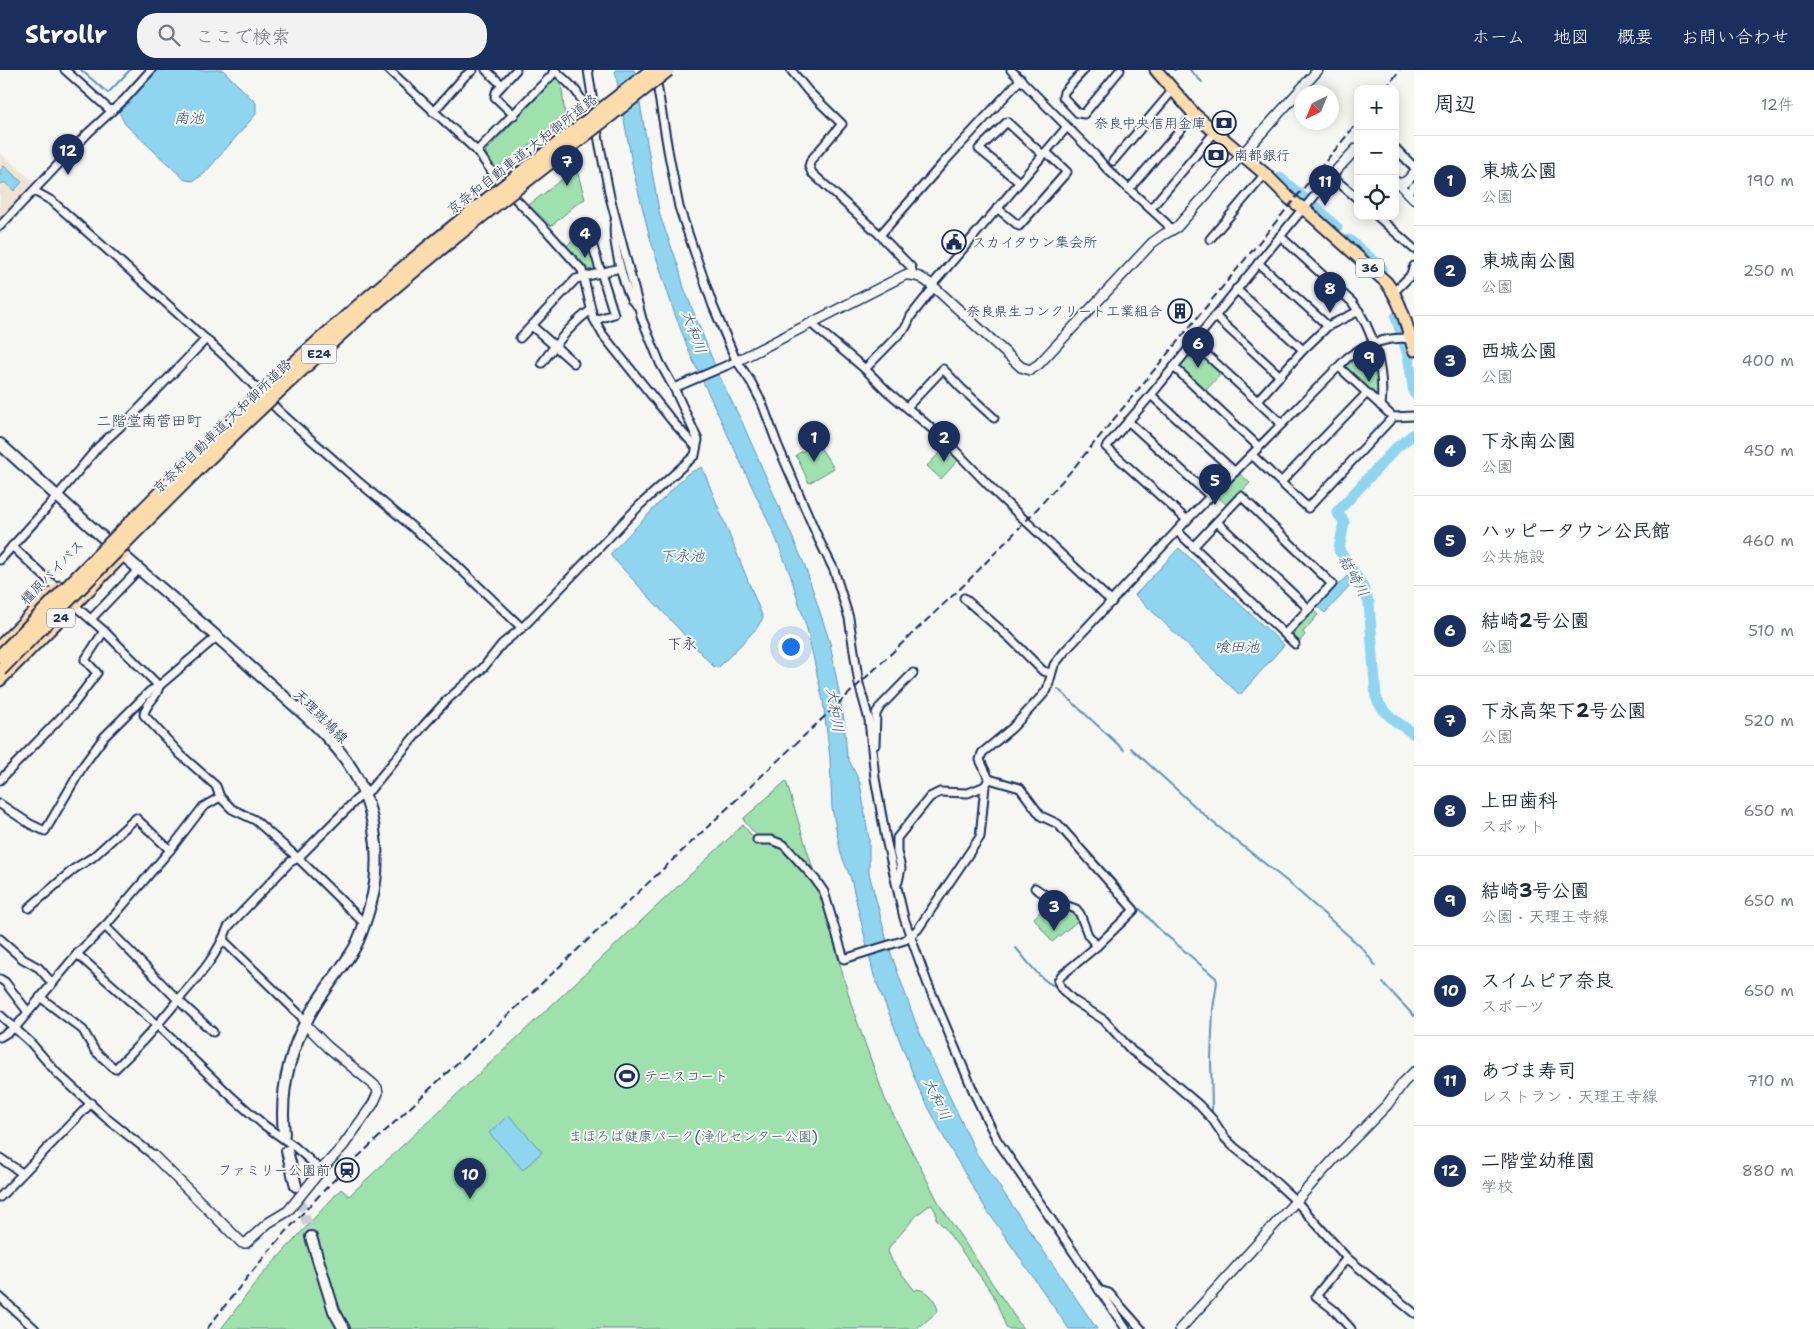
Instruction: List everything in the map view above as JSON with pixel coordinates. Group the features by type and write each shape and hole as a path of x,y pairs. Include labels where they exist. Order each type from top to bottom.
{"highway":[{"name":"京奈和自動車道;大和御所道路","path":"0,656 223,430 330,331 415,258 653,70"},
{"name":"京奈和自動車道;大和御所道路","path":"0,670 230,437 336,338 420,266 668,70"}],"main road":[{"name":"36","path":"1156,70 1194,114 1265,174 1290,199 1386,282 1394,292 1413,343"},
{"name":"天理斑鳩線","path":"0,444 105,540 216,636 333,744 350,767 364,794 374,831 377,856 373,895 365,924 356,945 321,996 305,1024 289,1065 284,1089 284,1134"},
{"name":"橿原バイパス","path":"0,646 105,540"},
{"name":"24","path":"0,680 123,555"},
{"path":"287,1152 296,1186"},
{"path":"311,1237 334,1311 344,1329"}],"street":[{"path":"65,70 111,111"},
{"path":"0,226 151,70"},
{"path":"389,70 477,151 500,183 582,270 591,310 602,335 673,422 696,447"},
{"path":"486,70 502,85"},
{"path":"477,151 514,115 552,75 554,70 578,92 584,104 592,132 599,141"},
{"path":"40,998 83,1030 96,1051 115,1069 158,1026 208,966 228,927 290,862 298,858 376,782 425,724 447,700 483,668 502,644 522,628 640,505 695,455 698,440 676,387 660,364 642,319 616,219 599,141 588,70"},
{"path":"653,70 679,206 713,306 735,362 751,382 762,403 778,446 834,570 849,618 858,684 868,720 874,778 908,938 975,1095 997,1140 1126,1329"},
{"path":"791,70 808,91 842,124 811,160 809,166 812,173 880,235 911,267 913,274"},
{"path":"1011,70 1096,155 1107,169 1167,224 1171,231"},
{"path":"1084,70 1064,92 1063,97 1078,113 1084,114 1120,70"},
{"path":"676,387 735,362 905,275 913,274 923,278 1021,367 1030,370 1039,364 1152,243 1177,227 1318,70"},
{"path":"514,71 496,92 495,97 514,115"},
{"path":"433,112 467,72"},
{"path":"880,235 944,161 1021,79"},
{"path":"1113,161 1173,90"},
{"path":"1131,187 1194,114"},
{"path":"997,208 1019,226 1067,172 1007,122 980,149 1019,182"},
{"path":"865,369 906,327 910,316 932,286 1067,127"},
{"path":"1153,206 1216,132"},
{"path":"1187,520 1106,447 1194,343 1280,236 1354,152"},
{"path":"1399,152 1414,166"},
{"path":"1399,183 1403,184 1414,173"},
{"path":"1210,238 1265,174"},
{"path":"1331,176 1354,196"},
{"path":"1399,184 1414,200"},
{"path":"1407,193 1414,186"},
{"path":"34,191 52,200 230,360 280,412 360,483 450,558 522,628"},
{"path":"616,219 614,231 620,268 632,300 639,308"},
{"path":"1381,220 1414,249"},
{"path":"589,234 614,314 595,321"},
{"path":"1280,236 1352,302 1366,323 1380,369 1381,406"},
{"path":"1258,263 1328,326"},
{"path":"1394,292 1410,276 1414,266"},
{"path":"520,338 576,278 620,268"},
{"path":"1236,289 1302,350"},
{"path":"542,363 555,346 591,310"},
{"path":"1258,400 1302,350 1328,326 1358,311"},
{"path":"1215,316 1280,376"},
{"path":"813,322 814,326 943,438 999,496 1112,602"},
{"path":"532,326 574,363"},
{"path":"1413,343 1403,338 1373,343 1356,351 1339,367 1210,496 1065,651 1054,665 1046,690 1041,697 1012,728 982,753 980,760 989,779 1020,788 1041,816 1058,824 1134,910 1097,946 1061,976 1058,981 1061,988 1073,1000 1104,1020 1123,1043 1189,1096 1213,1120 1225,1138 1296,1201 1347,1258 1414,1313"},
{"path":"0,560 98,447 132,416 206,339"},
{"path":"1194,343 1282,424"},
{"path":"1174,367 1259,447"},
{"path":"1339,367 1393,417"},
{"path":"908,407 942,369 994,418"},
{"path":"1281,482 1367,393"},
{"path":"1151,395 1235,472"},
{"path":"1252,455 1308,508 1393,417 1414,416"},
{"path":"1128,421 1210,496"},
{"path":"1193,547 1241,496 1332,584 1285,634"},
{"path":"1217,522 1309,609"},
{"path":"1177,531 1295,644"},
{"path":"12,546 104,631 159,686 159,692 144,708 144,715 181,754 216,786 220,797 232,809 255,820 298,858 365,924"},
{"path":"91,619 139,570"},
{"path":"964,598 1044,670 1051,673"},
{"path":"0,780 73,705 97,673 85,660 104,631"},
{"path":"0,804 30,824 45,831 83,766 104,737 150,690 159,686 216,636"},
{"path":"872,752 875,745 876,714 880,707 913,673"},
{"path":"757,840 771,840 784,845 815,879 824,892 844,959 848,958 908,938 918,929 980,837 985,786 989,779"},
{"path":"897,888 901,868 897,852 897,838 930,797 940,792 968,793 985,786"},
{"path":"0,1037 14,1028 77,954 106,926 204,807 220,797"},
{"path":"30,908 74,869 93,857 136,818 170,850"},
{"path":"1036,888 1051,900 1076,909 1080,914 1088,935 1097,946"},
{"path":"106,926 178,1000 213,1032"},
{"path":"0,939 23,959 39,968 52,983"},
{"path":"0,1015 30,1042 51,1068 124,1133 153,1154 242,1243 246,1243 268,1223 288,1212 321,1170 344,1146 374,1104 378,1093 373,1084 312,1032 305,1024 303,1017 223,940"},
{"path":"77,954 158,1026 233,1098 264,1125 295,1146 321,1170"},
{"path":"0,980 5,982 28,1012"},
{"path":"1180,1329 1296,1201 1387,1105 1403,1083 1414,1072"},
{"path":"0,1197 90,1103"},
{"path":"0,1158 22,1173"},
{"path":"1347,1258 1316,1296 1334,1310 1351,1329"},
{"path":"1099,1290 1109,1293 1141,1329"},
{"path":"0,1296 34,1329"}],"shaded area":[{"path":"0,153 34,182 0,219"}],"green space":[{"path":"556,78 561,82 564,119 504,166 502,164 496,168 485,152"},
{"path":"574,170 578,174 585,199 551,226 529,205"},
{"path":"587,234 597,269 587,270 566,247 577,235"},
{"path":"1195,348 1222,373 1204,392 1180,370 1179,366"},
{"path":"1370,350 1372,351 1380,393 1374,394 1346,369 1346,366"},
{"path":"817,443 834,468 809,483 796,455"},
{"path":"947,445 960,458 941,479 927,466"},
{"path":"1240,474 1250,483 1228,506 1217,496"},
{"path":"1313,610 1318,615 1303,632 1305,635 1298,643 1293,638 1293,631"},
{"path":"786,781 815,876 786,843 758,837 744,821 744,818"},
{"name":"まほろば健康パーク(浄化センター公園)","path":"743,825 759,844 771,842 786,850 807,873 820,893 852,1007 885,1099 941,1207 1023,1329 1007,1329 993,1294 944,1227 936,1219 936,1212 931,1204 917,1215 890,1246 888,1251 892,1261 915,1291 917,1289 922,1290 929,1294 937,1307 938,1311 917,1329 221,1329 261,1276 341,1189 349,1196"},
{"path":"1050,901 1075,911 1079,920 1052,942 1034,918"}],"water":[{"name":"南池","path":"157,70 223,70 256,103 256,114 204,174 193,181 185,180 125,124 119,112"},
{"name":"大和川","path":"615,70 634,70 660,216 678,265 684,288 719,376 742,422 805,566 830,643 844,720 847,756 860,783 869,840 869,873 888,945 915,1021 977,1154 1097,1329 1069,1329 986,1209 948,1145 919,1089 874,976 851,879 841,854 832,808 830,758 823,701 807,629 790,574 775,536 691,356 674,312 650,238 634,174"},
{"path":"4,166 22,182 14,191 4,182 0,183 0,171"},
{"name":"下永池","path":"702,467 763,618 756,629 718,668 714,667 611,556 611,553 687,474"},
{"name":"喰田池","path":"1179,548 1284,645 1240,695 1135,595"},
{"path":"1347,576 1354,582 1325,613 1317,606"},
{"path":"509,1115 542,1152 523,1170 489,1133"}],"waterway":[{"path":"81,70 108,93 130,70"},
{"path":"1190,70 1202,82"},
{"name":"結崎川","path":"1280,178 1305,199"},
{"name":"結崎川","path":"1316,207 1337,228"},
{"name":"結崎川","path":"1349,240 1382,268"},
{"name":"結崎川","path":"1396,317 1408,355 1414,393"},
{"name":"結崎川","path":"1414,434 1396,448 1337,512 1344,522 1339,550 1362,585 1369,603 1376,697 1387,714 1414,734"},
{"path":"1058,689 1124,750"},
{"path":"1131,748 1210,820 1288,882 1350,937 1363,949 1375,965"},
{"path":"1065,826 1125,892"},
{"path":"1140,909 1159,929 1216,978 1211,1059 1212,1112"},
{"path":"1016,948 1040,976 1056,986"},
{"path":"1383,983 1414,1016"},
{"path":"1116,1038 1124,1048"},
{"path":"1149,1068 1158,1074"},
{"path":"1206,1117 1219,1135"},
{"path":"1240,1156 1280,1191"}],"tunnel":[{"path":"296,1186 311,1237"}],"railway":[{"path":"1388,85 1400,70"},
{"path":"207,1329 273,1246 345,1169 965,584 1026,521 1072,470 1354,127"}],"place":[{"name":"奈良中央信用金庫","path":"1224,123"},
{"name":"南都銀行","path":"1216,155"},
{"name":"二階堂幼稚園","path":"68,175"},
{"name":"下永高架下2号公園","path":"567,186"},
{"name":"あづま寿司","path":"1325,206"},
{"name":"スカイタウン集会所","path":"954,242"},
{"name":"下永南公園","path":"585,258"},
{"name":"奈良県生コンクリート工業組合","path":"1180,311"},
{"name":"上田歯科","path":"1330,313"},
{"name":"結崎2号公園","path":"1198,368"},
{"name":"結崎3号公園","path":"1369,382"},
{"name":"東城公園","path":"814,462"},
{"name":"東城南公園","path":"944,462"},
{"name":"ハッピータウン公民館","path":"1215,505"},
{"name":"西城公園","path":"1054,931"},
{"name":"テニスコート","path":"627,1076"},
{"name":"ファミリー公園前","path":"347,1170"},
{"name":"スイムピア奈良","path":"470,1199"}],"district":[{"name":"二階堂南菅田町","path":"149,421"},
{"name":"下永","path":"682,644"}]}
